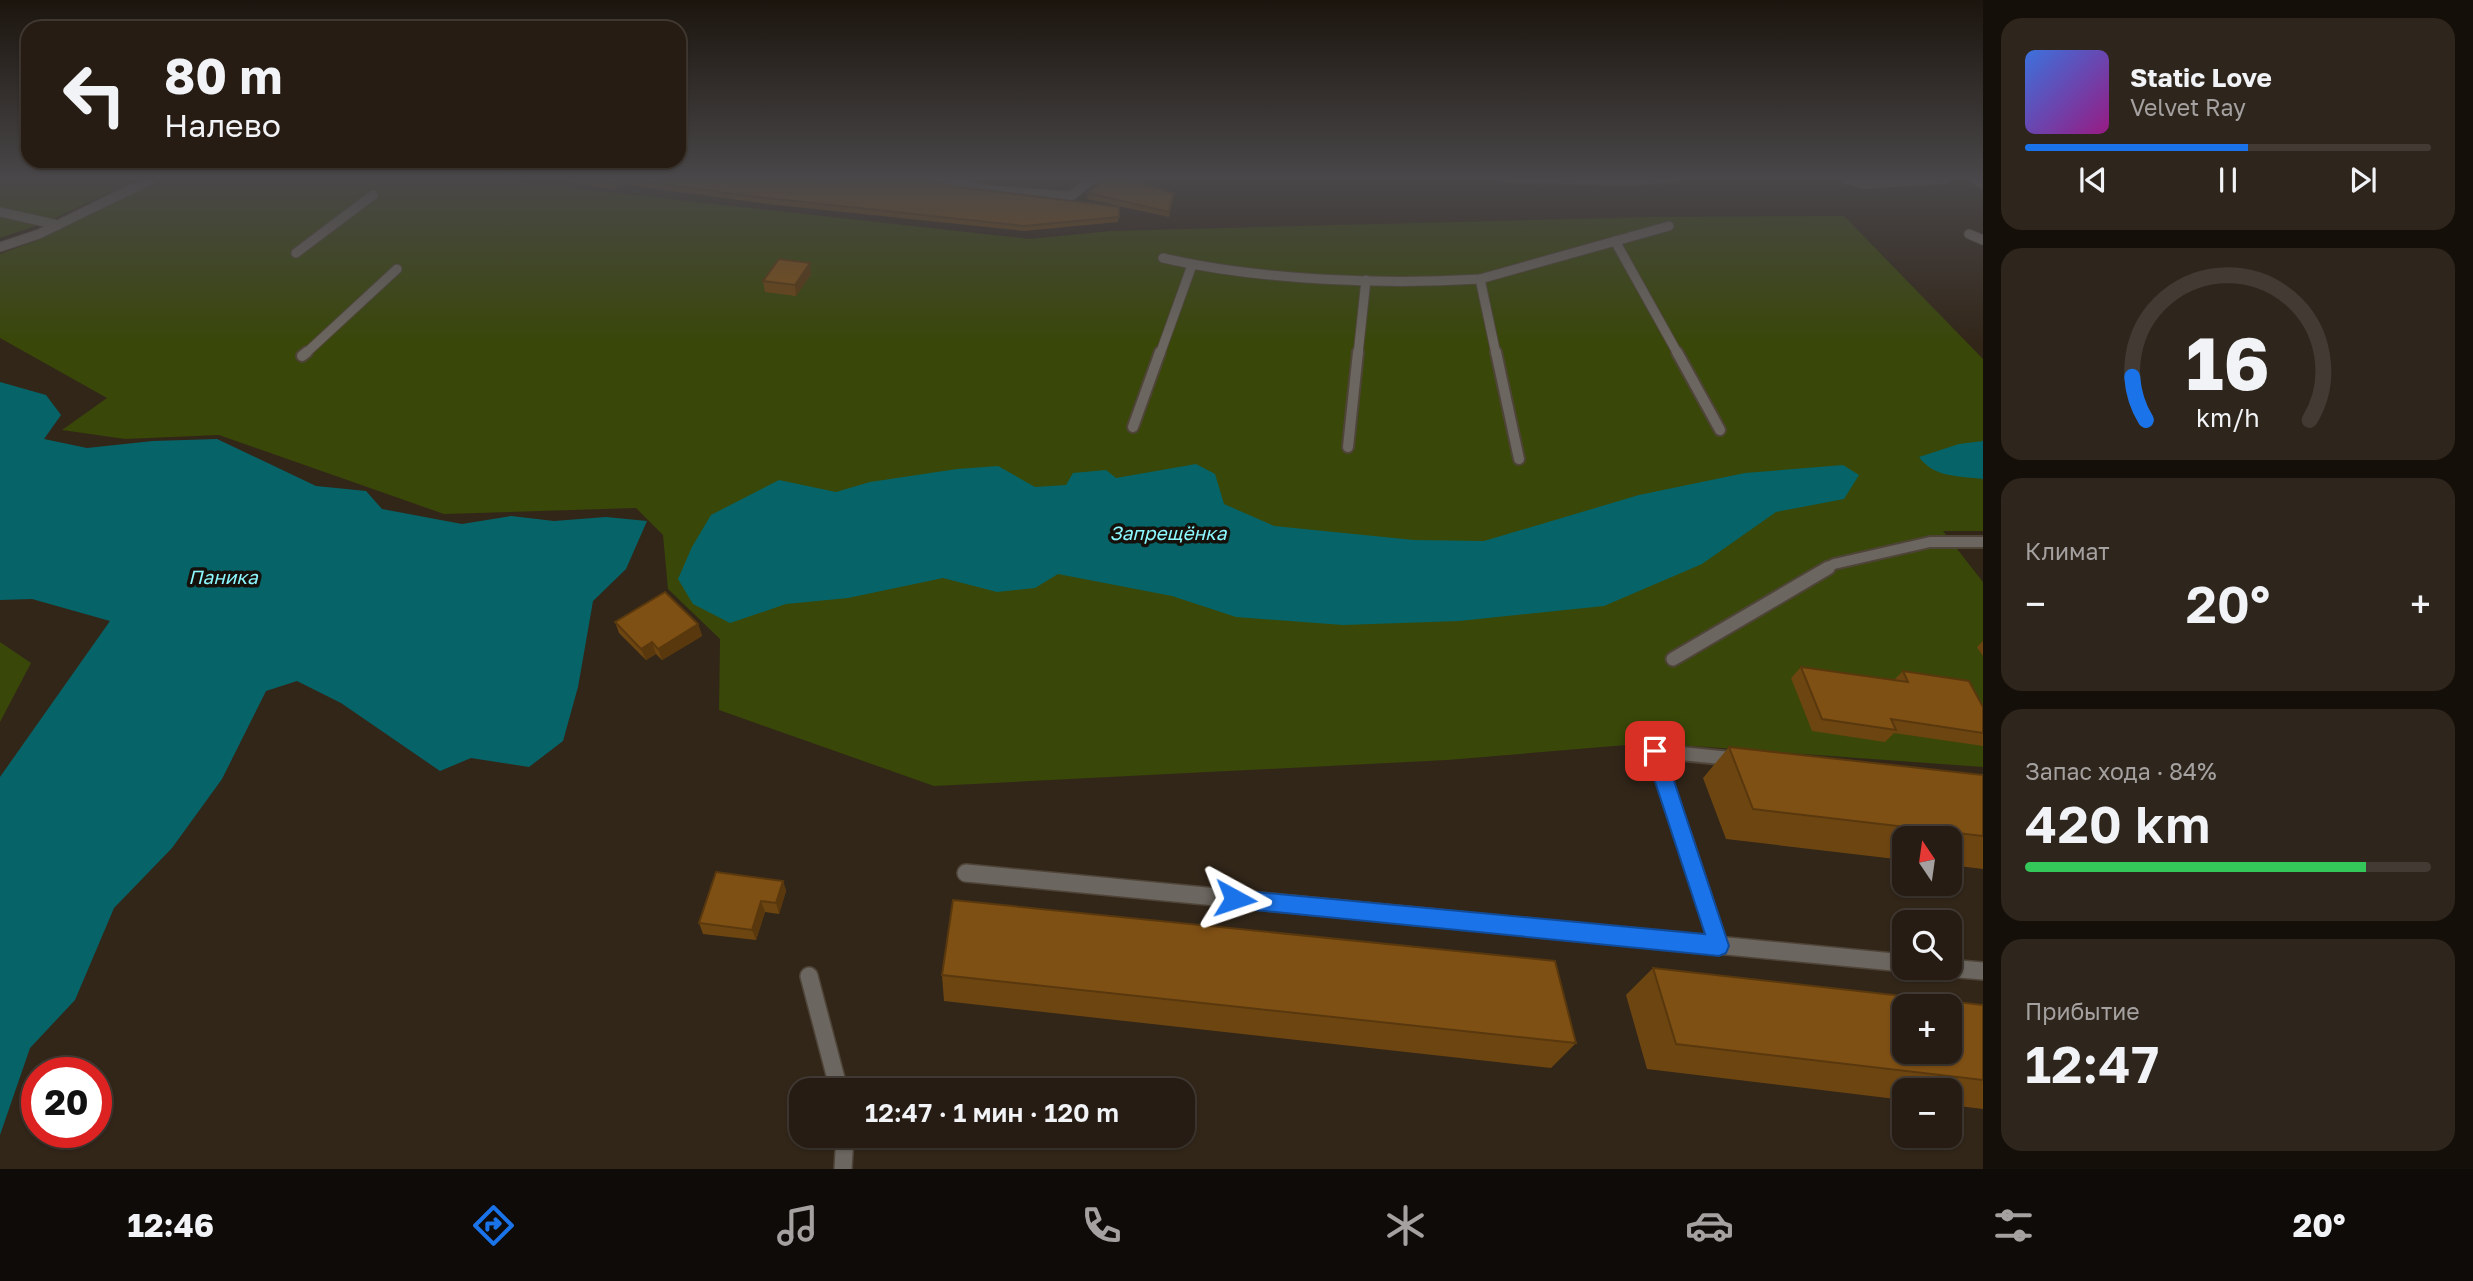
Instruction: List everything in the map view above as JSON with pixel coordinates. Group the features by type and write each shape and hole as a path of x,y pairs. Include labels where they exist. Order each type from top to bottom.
{"lane":[{"path":"0,247 35,234"},
{"path":"296,253 322,234"},
{"path":"1163,258 1192,265 1405,283 1480,279 1642,234"},
{"path":"1969,234 1983,240"},
{"path":"1615,241 1720,430"},
{"path":"1133,427 1192,265"},
{"path":"302,356 397,269"},
{"path":"1480,279 1520,458"},
{"path":"1348,447 1366,281"},
{"path":"1673,659 1834,564 1930,542 1983,542"},
{"path":"1719,946 1655,751 1750,760"},
{"path":"966,873 1892,963"},
{"path":"1962,969 1983,971"},
{"path":"809,976 836,1078"},
{"path":"843,1169 844,1148"}],"green space":[{"path":"52,234 981,234 1030,239 1085,234 1861,234 1983,359 1983,531 1943,531 1983,582 1983,767 1650,743 1447,760 934,786 719,710 720,639 668,589 663,535 636,508 444,514 219,435 125,439 62,430 107,398 0,338 0,254"},
{"path":"0,642 31,663 0,722"}],"water":[{"name":"Паника","path":"0,382 46,395 61,415 44,439 87,448 153,441 217,439 316,486 366,491 382,509 462,524 511,516 554,521 606,517 647,521 626,569 593,601 578,687 563,741 529,767 471,758 440,771 341,703 297,681 266,691 222,779 172,848 114,908 75,1000 30,1048 27,1057 21,1057 21,1074 0,1135 0,777 110,621 32,599 0,600"},
{"path":"1983,441 1983,479 1940,472 1925,464 1919,457 1959,444"},
{"name":"Запрещёнка","path":"1196,464 1215,474 1224,504 1274,526 1414,540 1484,541 1639,495 1745,473 1843,465 1859,475 1844,499 1776,512 1702,564 1604,606 1459,621 1343,625 1236,617 1172,596 1058,574 1035,588 997,592 943,578 848,598 786,604 730,623 693,604 678,579 692,547 711,515 779,480 836,492 870,482 957,469 998,466 1035,487 1066,485 1073,473 1106,470 1116,478"}],"building":[{"path":"779,259 810,263 795,285 763,281"},
{"path":"665,592 698,624 658,649 652,642 641,649 615,622"},
{"path":"1801,667 1908,682 1903,671 1969,681 1983,707 1983,733 1891,719 1896,730 1822,719"},
{"path":"1729,747 1983,775 1983,836 1962,834 1962,826 1898,826 1753,809"},
{"path":"716,872 783,881 776,903 761,901 752,930 699,923"},
{"path":"953,900 1555,961 1576,1043 942,975"},
{"path":"1653,968 1892,995 1892,1064 1962,1064 1962,1003 1983,1005 1983,1080 1676,1044"}],"route":[{"path":"1235,899 1719,946 1655,751"}]}
